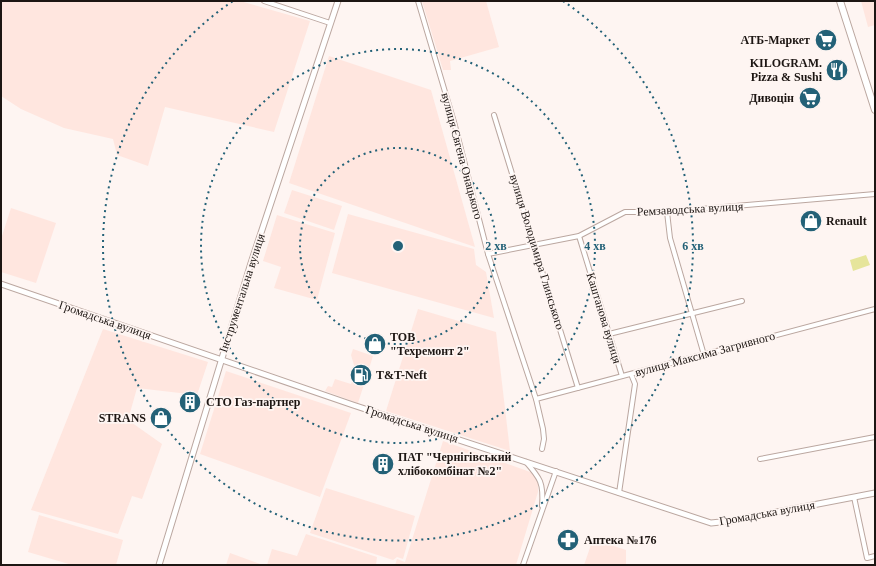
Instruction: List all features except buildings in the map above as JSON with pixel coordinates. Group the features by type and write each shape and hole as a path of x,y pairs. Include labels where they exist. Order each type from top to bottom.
{"main road":[{"path":"840,1 873,99 875,110"}],"street":[{"path":"264,1 330,23"},
{"name":"Інструментальна вулиця","path":"159,565 221,359 282,166 338,1"},
{"name":"вулиця Євгена Онацького","path":"418,1 454,122 488,254 536,399 543,429 544,438 542,449"},
{"name":"вулиця Володимира Глинського","path":"494,116 536,246 578,388"},
{"name":"Ремзаводська вулиця","path":"488,254 536,246 579,236 625,212 667,212 875,194"},
{"path":"667,212 670,238 704,355"},
{"name":"Каштанова вулиця","path":"579,236 622,376"},
{"name":"Громадська вулиця","path":"1,284 339,400 711,523 730,521 875,492"},
{"path":"609,334 742,301"},
{"name":"вулиця Максима Загривного","path":"536,399 875,309"},
{"name":"Каштанова вулиця","path":"619,493 635,384 631,374"},
{"path":"760,459 875,437"},
{"path":"524,460 537,474 542,486 541,512"},
{"path":"522,565 556,471"},
{"path":"854,497 867,558 875,556"}],"shaded area":[{"path":"1,1 240,1 310,21 274,132 165,107 148,166 117,155 113,139 64,128 21,109 1,96"},
{"path":"422,1 486,1 499,47 450,61 451,70 443,70"},
{"path":"861,1 875,1 875,25 868,27"},
{"path":"329,56 431,90 475,247 289,183"},
{"path":"292,190 342,206 334,230 284,213"},
{"path":"11,208 56,223 36,283 1,272 1,239"},
{"path":"348,214 474,249 476,265 486,272 494,318 332,273"},
{"path":"277,215 335,233 317,300 274,288 281,267 263,261"},
{"path":"866,255 870,265 853,271 850,260"},
{"path":"418,309 496,332 510,451 386,411"},
{"path":"103,329 208,362 197,395 137,388 128,420 162,444 142,499 132,496 118,534 31,510"},
{"name":"T&T-Neft","path":"353,349 373,356 358,403 325,391 328,386 332,387 335,379 351,384 356,372 351,355"},
{"path":"226,371 351,413 320,497 200,454"},
{"path":"443,441 533,473 538,483 538,492 516,565 395,565 397,559 405,562"},
{"path":"326,488 415,516 403,559 397,557 393,560 310,533"},
{"path":"39,515 123,540 116,565 72,565 28,552"},
{"path":"306,534 377,557 376,565 267,565 272,549 297,556"},
{"path":"593,539 626,550 626,565 584,565"},
{"path":"230,553 263,565 226,565"}],"place":[{"name":"АТБ-Маркет","path":"826,40"},
{"name":"KILOGRAM. Pizza & Sushi","path":"837,70"},
{"name":"Дивоцін","path":"810,98"},
{"name":"Renault","path":"811,221"},
{"name":"ТОВ \"Техремонт 2\"","path":"375,344"},
{"name":"T&T-Neft","path":"361,375"},
{"name":"СТО Газ-партнер","path":"190,402"},
{"name":"STRANS","path":"161,418"},
{"name":"ПАТ \"Чернігівський хлібокомбінат №2\"","path":"383,464"},
{"name":"Аптека №176","path":"568,540"}]}
